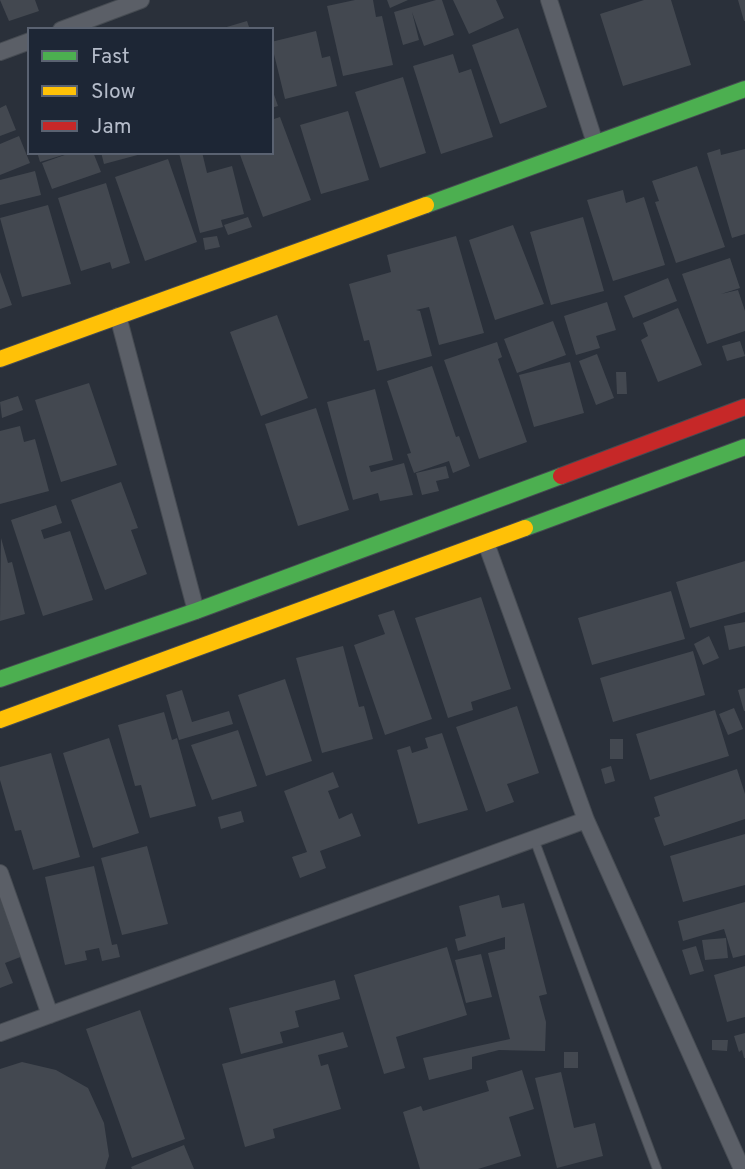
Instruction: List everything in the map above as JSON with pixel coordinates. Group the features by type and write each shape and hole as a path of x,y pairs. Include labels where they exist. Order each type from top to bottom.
{"street":[{"path":"66,28 141,0"},
{"path":"549,0 596,143"},
{"path":"0,52 28,42"},
{"path":"0,359 745,89"},
{"path":"118,316 196,611"},
{"path":"0,680 196,611 745,407"},
{"path":"0,720 745,447"},
{"path":"486,543 586,820 742,1169"},
{"path":"0,1033 586,820"},
{"path":"0,873 50,1015"}],"lane":[{"path":"534,839 657,1169"}],"building":[{"path":"0,0 35,0 39,11 9,21"},
{"path":"355,0 373,0 376,17 382,16 393,65 343,76 327,6"},
{"path":"387,0 408,0 390,8"},
{"path":"442,0 454,35 424,46 412,12 419,40 403,45 394,12"},
{"path":"453,0 496,0 504,18 469,34"},
{"path":"644,0 671,0 691,65 623,86 600,14"},
{"path":"738,0 745,0 745,21 744,21"},
{"path":"247,21 249,28 223,28"},
{"path":"518,28 547,107 500,124 472,45"},
{"path":"316,31 322,58 330,56 337,86 285,99 273,42"},
{"path":"453,54 459,73 471,69 493,137 441,154 413,66"},
{"path":"403,77 426,153 380,168 355,92"},
{"path":"273,92 278,106 273,107"},
{"path":"6,105 16,130 0,136 0,108"},
{"path":"348,111 369,180 321,194 300,125"},
{"path":"280,117 311,200 263,217 240,154 273,154 273,119"},
{"path":"19,136 30,163 0,175 0,144"},
{"path":"720,149 721,155 745,149 745,234 732,238 707,153"},
{"path":"38,154 63,155 40,162"},
{"path":"67,154 94,154 101,172 52,189 42,163"},
{"path":"102,154 141,154 104,164"},
{"path":"179,154 202,154 207,173 232,166 244,214 221,220 223,227 200,233"},
{"path":"168,159 197,242 145,261 115,177"},
{"path":"697,166 725,247 676,263 655,202 659,201 652,181"},
{"path":"35,171 41,195 0,205 0,180"},
{"path":"106,183 130,263 112,269 110,262 81,271 58,198"},
{"path":"623,190 626,203 644,197 665,265 613,281 587,200"},
{"path":"48,205 71,284 22,297 0,218"},
{"path":"248,217 252,227 228,235 224,225"},
{"path":"583,217 604,291 551,305 530,232"},
{"path":"513,225 544,304 495,320 469,240"},
{"path":"217,236 220,247 205,250 203,238"},
{"path":"456,236 484,333 439,345 429,307 416,310 420,311 432,356 377,371 369,340 364,341 349,284 391,272 387,255"},
{"path":"730,258 740,288 721,294 738,290 745,311 745,331 707,344 682,274"},
{"path":"0,272 12,305 0,309"},
{"path":"668,278 677,301 633,318 624,296"},
{"path":"607,302 616,330 596,336 600,348 576,355 564,316"},
{"path":"678,308 702,365 658,382 641,340 648,336 643,323"},
{"path":"277,315 308,398 261,416 230,332"},
{"path":"553,321 566,355 517,373 504,339"},
{"path":"740,341 745,356 727,361 722,346"},
{"path":"497,342 502,357 498,359 527,442 479,459 444,360"},
{"path":"597,354 614,398 596,405 579,361"},
{"path":"570,362 584,413 534,427 519,375"},
{"path":"432,366 456,437 459,436 470,466 453,473 449,461 414,473 407,454 411,453 387,381"},
{"path":"616,372 626,372 627,394 617,394"},
{"path":"89,383 117,465 61,482 35,400"},
{"path":"375,389 393,460 369,466 371,472 404,463 413,495 380,501 378,493 353,500 327,402"},
{"path":"18,396 23,410 2,418 0,402"},
{"path":"316,408 349,510 298,526 265,424"},
{"path":"20,426 24,442 35,439 49,491 0,504 0,431"},
{"path":"446,466 449,478 436,481 439,491 422,495 416,473"},
{"path":"121,482 138,528 131,530 147,574 105,590 71,500"},
{"path":"56,505 62,523 41,530 44,539 70,531 93,600 43,616 11,520"},
{"path":"1,538 8,563 12,562 25,614 0,621"},
{"path":"745,561 745,612 690,628 676,582"},
{"path":"671,591 685,639 592,665 578,618"},
{"path":"481,597 511,689 471,702 473,710 448,718 415,618"},
{"path":"394,610 432,719 385,735 354,645 385,634 378,615"},
{"path":"745,622 745,646 729,650 724,626"},
{"path":"709,636 719,658 703,665 694,644"},
{"path":"343,646 359,707 364,706 373,739 322,753 296,658"},
{"path":"693,651 705,695 613,722 600,678"},
{"path":"285,679 312,761 266,776 238,695"},
{"path":"745,688 745,711 744,711 738,690"},
{"path":"182,690 192,722 229,711 233,724 179,740 166,695"},
{"path":"517,706 539,773 507,784 514,802 486,812 456,727"},
{"path":"734,708 743,729 728,735 719,714"},
{"path":"715,710 729,756 650,780 636,734"},
{"path":"164,712 172,740 177,738 196,806 150,818 141,785 135,786 118,725"},
{"path":"238,730 257,786 212,800 191,745"},
{"path":"442,733 468,810 418,824 397,750 410,746 412,753 428,748 425,738"},
{"path":"109,738 139,833 93,848 63,753"},
{"path":"610,739 623,739 623,759 610,759"},
{"path":"51,753 80,857 33,870 21,830 15,831 0,780 0,767"},
{"path":"611,766 615,781 605,784 601,769"},
{"path":"737,769 745,794 745,819 664,846 654,818 660,816 654,797"},
{"path":"333,772 339,787 328,791 339,819 352,813 361,836 320,851 326,868 300,878 292,857 307,852 284,791"},
{"path":"241,811 244,822 221,829 218,817"},
{"path":"745,834 745,885 683,902 670,856"},
{"path":"147,846 168,924 122,935 101,858"},
{"path":"94,866 112,945 117,944 120,957 102,961 99,948 85,951 87,960 65,965 45,877"},
{"path":"0,893 23,956 5,963 13,983 0,988"},
{"path":"499,895 502,908 524,903 547,994 539,996 546,1022 545,1051 499,1050 472,1057 472,1069 429,1080 423,1058 510,1039 488,953 505,949 505,937 458,951 455,939 466,936 459,906"},
{"path":"745,902 745,955 733,958 724,929 683,941 678,921"},
{"path":"726,938 728,958 705,960 702,940"},
{"path":"696,946 704,971 690,975 682,950"},
{"path":"447,947 467,1015 396,1037 405,1068 384,1074 354,975"},
{"path":"481,954 492,997 466,1003 455,960"},
{"path":"745,966 745,1017 727,1022 714,975"},
{"path":"335,980 340,999 295,1011 299,1027 280,1032 283,1043 241,1054 229,1008"},
{"path":"140,1010 185,1139 132,1158 86,1029"},
{"path":"343,1032 348,1047 318,1055 321,1066 328,1064 341,1109 273,1129 275,1138 245,1147 222,1064"},
{"path":"745,1033 745,1058 744,1058 734,1036"},
{"path":"712,1040 728,1040 727,1051 712,1050"},
{"path":"564,1052 578,1052 578,1068 564,1068"},
{"path":"22,1062 56,1070 88,1088 104,1123 109,1156 105,1169 0,1169 0,1069"},
{"path":"522,1070 534,1109 509,1117 521,1156 478,1169 420,1169 403,1112 421,1106 423,1111 489,1091 486,1081"},
{"path":"561,1072 574,1128 595,1123 603,1156 557,1168 535,1078"},
{"path":"184,1145 194,1169 131,1167"}],"traffic: fast":[{"path":"426,205 745,89"},
{"path":"525,528 745,447"},
{"path":"0,679 196,611 561,476"}],"traffic: slow":[{"path":"0,359 426,205"},
{"path":"0,720 525,528"}],"traffic: jam":[{"path":"561,476 745,407"}]}
